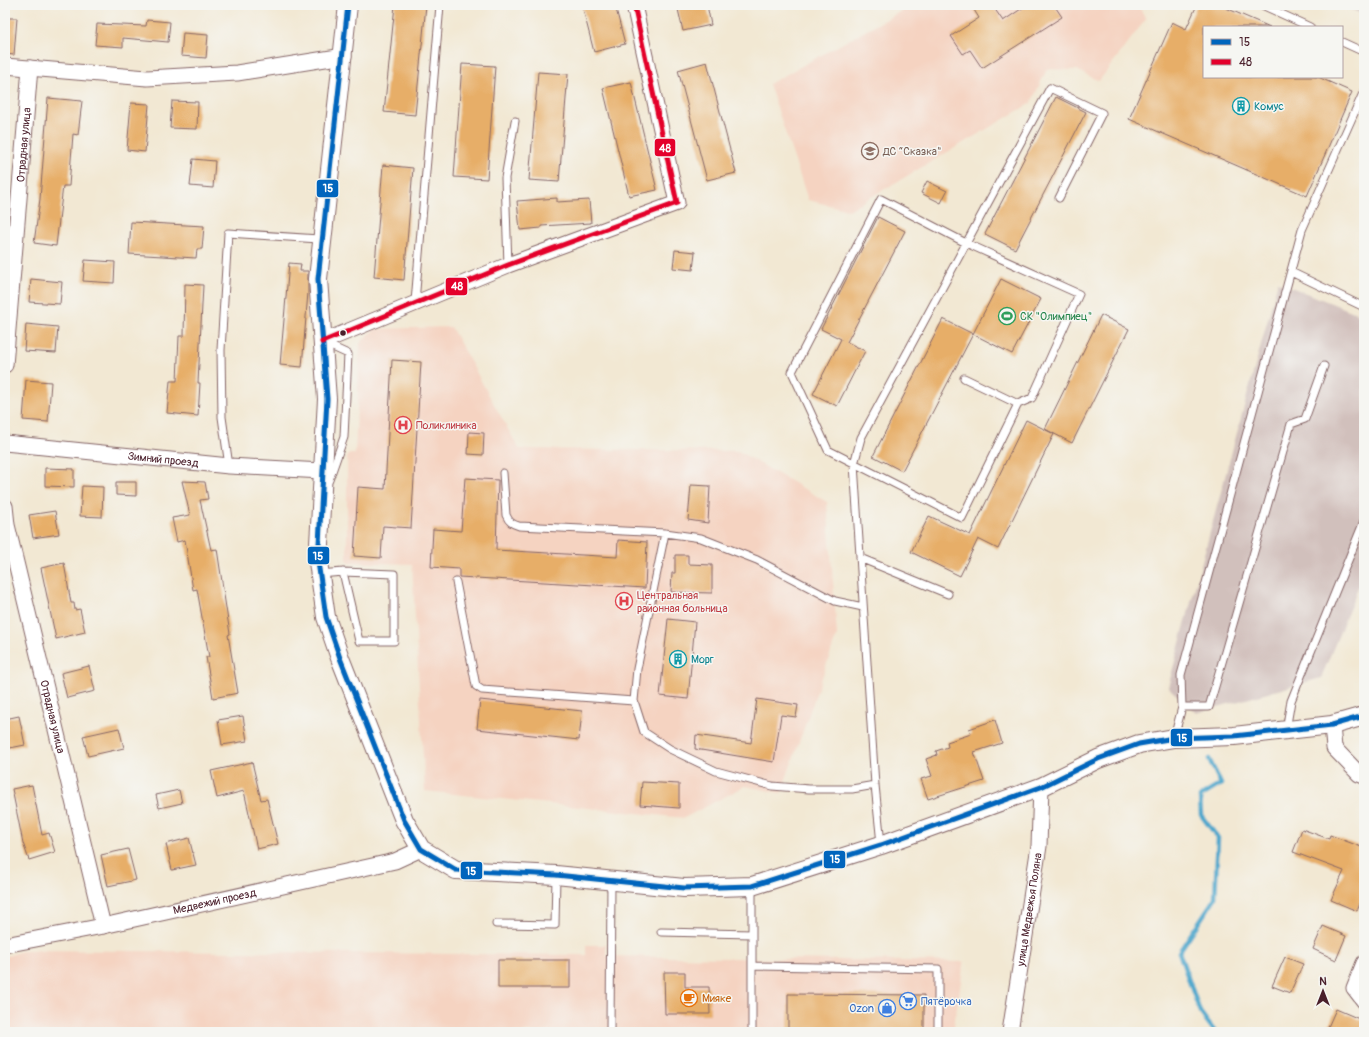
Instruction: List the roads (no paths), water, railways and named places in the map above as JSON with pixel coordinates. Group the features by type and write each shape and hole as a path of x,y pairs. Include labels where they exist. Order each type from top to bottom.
{"street":[{"path":"348,5 344,56 318,279 322,342 328,399 322,471 322,501 318,562 326,617 340,658 404,820 421,849 456,870 556,875 684,888 752,886 881,845 1041,787 1098,759 1139,744 1174,738 1234,736 1332,725 1364,716"},
{"path":"322,342 415,302 508,265 677,203 634,5"},
{"path":"5,66 146,78 236,73 344,56"},
{"name":"Отрадная улица","path":"5,365 30,68"},
{"name":"Зимний проезд","path":"5,443 229,466 322,471"},
{"name":"Отрадная улица","path":"5,506 7,525 103,926"},
{"path":"1332,725 1334,748 1359,774 1364,776"},
{"name":"улица Медвежья Поляна","path":"1010,1032 1039,846 1041,787"},
{"name":"Медвежий проезд","path":"5,946 103,926 395,861 421,849"},
{"path":"1364,963 1354,988 1364,1002"}],"lane":[{"path":"415,302 440,5"},
{"path":"1262,5 1308,26"},
{"path":"1343,42 1364,52"},
{"path":"881,845 875,785 854,464 861,438 1050,88 1102,113 1059,198"},
{"path":"1174,738 1182,707 1181,675 1302,230 1364,91"},
{"path":"508,265 505,178 515,121"},
{"path":"881,199 966,243 1079,294 1032,398 1018,404 962,518 828,450 792,372 881,199"},
{"path":"229,466 222,417 221,350 228,233 319,239"},
{"path":"1291,272 1364,307"},
{"path":"322,342 348,354 344,437 322,501"},
{"path":"1182,707 1209,707 1291,424 1305,419 1324,366"},
{"path":"964,378 1018,404"},
{"path":"503,473 506,515 508,521 513,525 665,533 701,538 757,560 835,601 863,607"},
{"path":"1286,730 1291,701 1364,521"},
{"path":"665,533 638,669 634,701 644,732 670,749 716,771 772,786 809,789 852,789 875,785"},
{"path":"860,558 948,594"},
{"path":"320,574 343,572 394,574 394,641 359,641 343,572"},
{"path":"456,582 476,686 482,690 634,701"},
{"path":"496,924 554,925 556,875"},
{"path":"610,1032 612,881"},
{"path":"752,886 752,1032"},
{"path":"661,932 752,934"},
{"path":"753,966 938,969 938,1032"}],"waterway":[{"path":"1209,759 1221,784 1200,797 1201,815 1218,838 1215,898 1179,952 1200,1012 1215,1032"}],"place":[{"name":"Комус","path":"1241,106"},
{"name":"ДС “Сказка\"","path":"870,151"},
{"name":"СК \"Олимпиец\"","path":"1007,316"},
{"name":"Поликлиника","path":"403,425"},
{"name":"Центральная районная больница","path":"624,601"},
{"name":"Морг","path":"678,659"},
{"name":"Мияке","path":"689,998"},
{"name":"Пятёрочка","path":"908,1001"},
{"name":"Ozon","path":"887,1008"}]}
